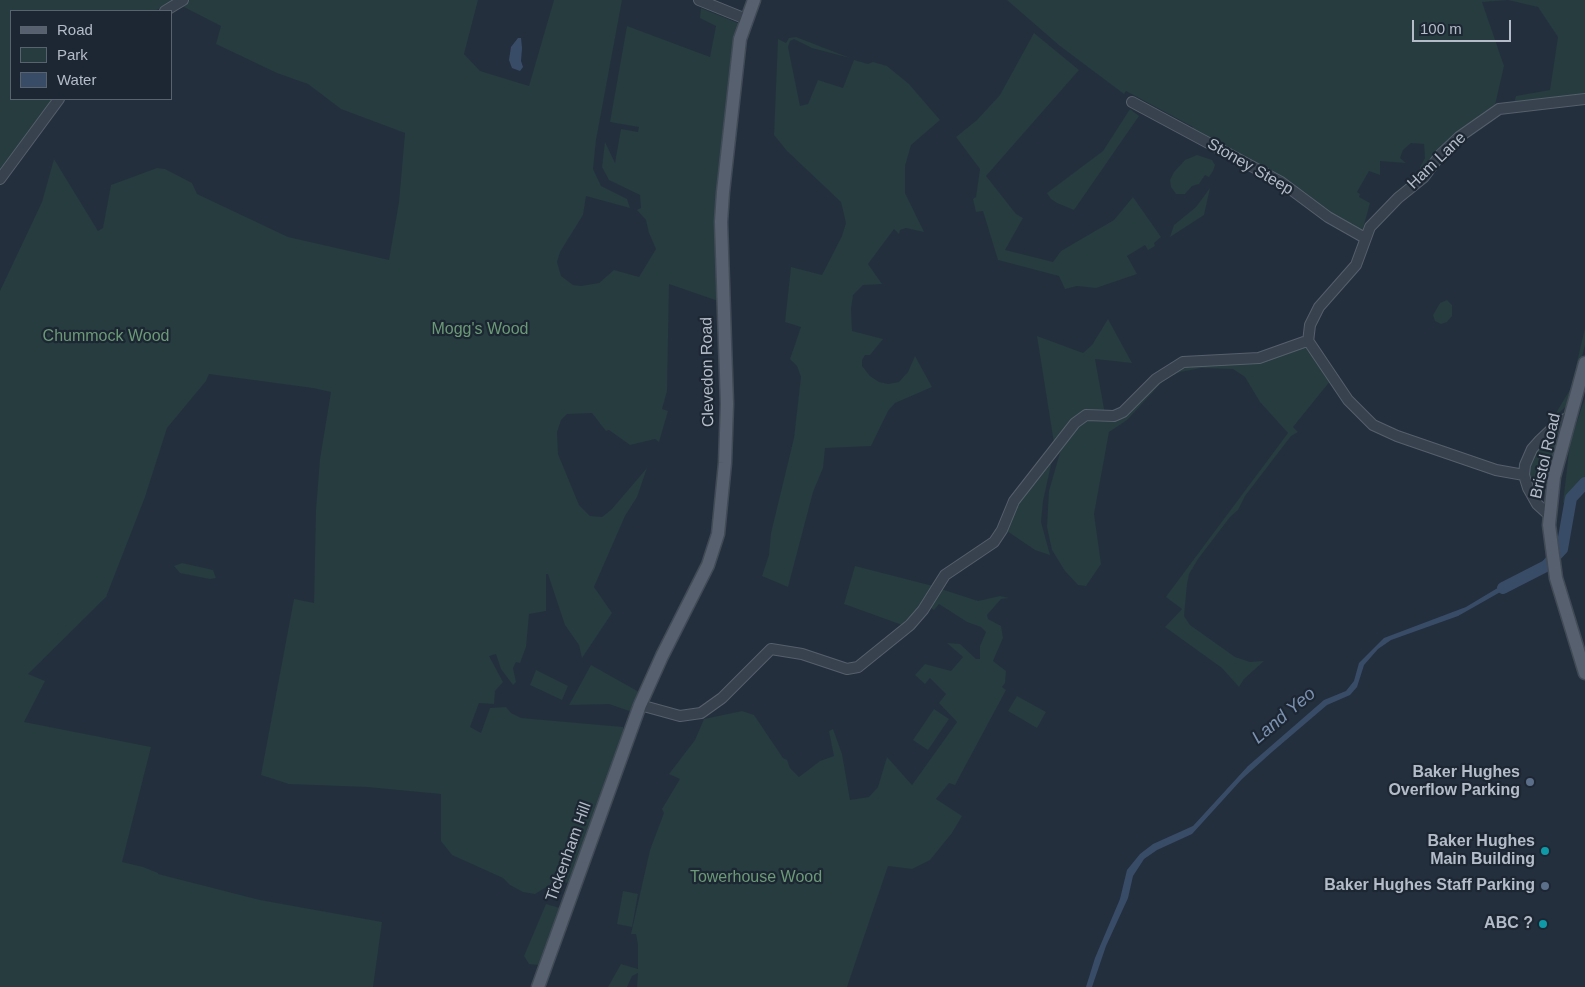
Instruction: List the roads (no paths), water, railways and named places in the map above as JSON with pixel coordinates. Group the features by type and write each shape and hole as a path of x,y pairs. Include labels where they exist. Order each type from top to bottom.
{"main road":[{"name":"Clevedon Road","path":"632,728 662,656 708,565 720,523 727,404 721,222 736,68 746,19 754,0"},
{"name":"Bristol Road","path":"1585,363 1554,477 1549,515 1553,565 1585,673"},
{"name":"Tickenham Hill","path":"538,987 632,728"}],"street":[{"path":"167,10 182,0"},
{"path":"699,0 746,19"},
{"name":"Ham Lane","path":"1308,342 1310,325 1319,307 1356,265 1365,238 1381,214 1424,177 1445,150 1493,112 1510,106 1585,99"},
{"path":"0,178 58,100"},
{"name":"Stoney Steep","path":"1132,102 1281,182 1328,217 1365,238"},
{"path":"640,705 680,716 701,713 722,698 771,649 802,654 847,669 858,667 910,625 950,570 982,552 994,542 1002,530 1014,501 1079,419 1090,415 1114,416 1123,412 1156,379 1183,362 1259,358 1308,342 1348,400 1373,425 1397,436 1496,470 1524,475"},
{"path":"1549,515 1534,500 1524,475 1526,460 1535,445 1558,423 1571,417"}],"water":[{"path":"518,38 521,38 522,48 521,61 523,67 520,71 512,68 509,60 511,47"},
{"path":"1516,577 1518,582 1458,616 1391,640 1378,649 1364,665 1357,687 1350,695 1327,705 1272,752 1242,779 1192,834 1157,850 1144,859 1133,876 1128,898 1106,946 1092,987 1086,987 1095,958 1120,899 1127,870 1140,854 1153,844 1193,826 1248,766 1324,700 1346,691 1354,681 1359,663 1384,638 1466,607"}],"waterway":[{"name":"Land Yeo","path":"1503,588 1546,566 1562,549 1571,498 1585,483"}],"place":[{"name":"Baker Hughes Overflow Parking","path":"1530,782"},
{"name":"Baker Hughes Main Building","path":"1545,851"},
{"name":"Baker Hughes Staff Parking","path":"1545,886"},
{"name":"ABC ?","path":"1543,924"}],"park label":[{"name":"Mogg's Wood","path":"480,330"},
{"name":"Chummock Wood","path":"106,337"},
{"name":"Towerhouse Wood","path":"756,878"}]}
